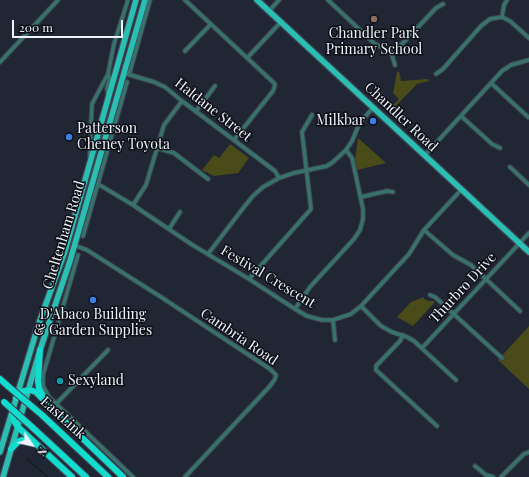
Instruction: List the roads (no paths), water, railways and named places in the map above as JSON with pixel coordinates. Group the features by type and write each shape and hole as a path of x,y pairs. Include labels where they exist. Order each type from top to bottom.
{"highway":[{"path":"40,350 38,381 40,391 55,412"},
{"name":"EastLink","path":"0,379 42,415 108,477"},
{"path":"16,398 20,393 28,390 36,392 123,477"},
{"name":"EastLink","path":"2,401 86,477"},
{"path":"12,414 18,427 72,477"},
{"path":"11,449 22,440 36,443"}],"main road":[{"name":"Cheltenham Road","path":"0,452 38,326 67,244 136,0"},
{"name":"Cheltenham Road","path":"3,477 40,350 70,261 127,74 144,0"},
{"name":"Chandler Road","path":"257,0 529,252"},
{"path":"113,82 119,75 127,74"},
{"path":"67,244 74,245"}],"street":[{"path":"0,62 58,0"},
{"name":"Cheltenham Road","path":"91,161 90,146 92,104 108,74 114,44 128,0"},
{"name":"Cheltenham Road","path":"127,74 150,0"},
{"path":"185,0 275,86 273,91 234,140"},
{"path":"269,11 279,0"},
{"path":"328,0 375,44 390,49 402,44 436,8 443,4"},
{"path":"502,17 504,5 507,0"},
{"path":"436,74 443,69 481,26 490,19 502,17 510,21 529,38"},
{"path":"247,58 281,22"},
{"path":"185,51 211,24"},
{"path":"390,49 395,65"},
{"path":"425,155 502,71 511,65 529,60"},
{"path":"108,74 110,79 107,88 109,96"},
{"name":"Haldane Street","path":"127,74 165,87 275,171 279,178"},
{"name":"Cheltenham Road","path":"83,236 127,82"},
{"path":"491,83 528,117"},
{"path":"196,111 215,86"},
{"path":"133,205 146,185 164,125 182,101"},
{"path":"208,254 253,196 263,187 279,178 327,166 334,162 346,150 352,141 360,122 373,108"},
{"path":"249,278 311,209 302,132 312,115"},
{"path":"461,116 492,144 500,148"},
{"path":"157,148 174,153 208,179"},
{"path":"295,309 313,283 358,234 362,226 364,215 352,158 346,150"},
{"path":"510,167 529,185"},
{"name":"Festival Crescent","path":"98,184 208,254 249,278 295,309 307,316 322,320 333,320 351,314 361,306 409,254 424,230 462,189"},
{"path":"360,197 387,191 393,192"},
{"path":"169,229 180,212"},
{"path":"81,222 88,218"},
{"path":"424,230 453,255 471,265 520,311"},
{"name":"Thurbro Drive","path":"422,348 529,233"},
{"name":"Cambria Road","path":"74,245 87,250 161,297 270,369 276,376 270,386 185,477"},
{"name":"Cheltenham Road","path":"56,404 44,390 42,379 78,255"},
{"path":"70,261 74,269"},
{"path":"430,295 435,296 502,358"},
{"path":"361,306 381,326 414,341 456,380"},
{"path":"333,320 335,340"},
{"path":"403,335 400,341 376,366 376,370 437,426"},
{"path":"108,350 56,404 133,477"},
{"path":"39,368 47,362"},
{"path":"502,477 524,454 529,452 527,446"},
{"path":"475,466 486,475 493,477"}],"waterway":[{"path":"27,459 48,477"}],"place":[{"name":"Chandler Park Primary School","path":"374,19"},
{"name":"Milkbar","path":"373,121"},
{"name":"Patterson Cheney Toyota","path":"69,137"},
{"name":"D'Abaco Building & Garden Supplies","path":"93,300"},
{"name":"Sexyland","path":"60,381"}]}
